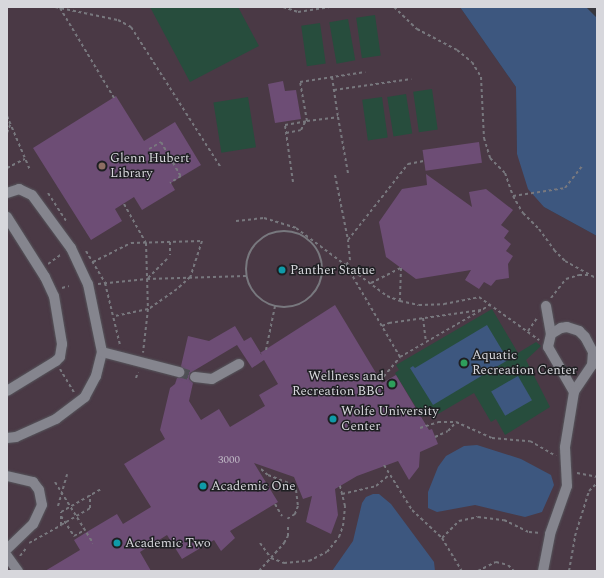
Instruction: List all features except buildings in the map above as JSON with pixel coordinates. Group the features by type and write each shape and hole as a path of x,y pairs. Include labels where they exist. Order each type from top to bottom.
{"street":[{"path":"7,193 19,189 32,195 83,269 102,352 96,376 85,397 56,419 16,437 7,438"},
{"path":"7,217 41,270 54,296 61,351 56,361 7,391"},
{"path":"546,306 551,334 548,347 574,392"},
{"path":"543,571 550,534 565,494 567,470 566,441 574,392 592,365 593,359 590,344 579,331 561,328 551,334"},
{"path":"102,352 179,372"},
{"path":"195,376 212,379 239,364"},
{"path":"7,476 33,482 38,490 42,505 33,524 7,549"}],"path":[{"path":"55,7 118,20 132,27 221,168"},
{"path":"283,7 298,12 329,7"},
{"path":"394,7 418,29 466,56 477,69 482,88 483,123 488,153 493,163 505,173 513,196 523,213 540,229 554,250 565,261 597,279"},
{"path":"60,8 114,98"},
{"path":"286,133 301,130 306,122 300,82 365,72"},
{"path":"332,77 348,173"},
{"path":"334,90 411,79"},
{"path":"7,116 30,170"},
{"path":"293,182 285,125 338,117"},
{"path":"7,133 10,124"},
{"path":"149,149 161,142 181,176 170,183"},
{"path":"7,168 25,159"},
{"path":"348,240 408,164 424,161"},
{"path":"513,196 565,188 582,166"},
{"path":"334,175 348,240 350,260 346,265"},
{"path":"124,204 146,243 148,309 142,354"},
{"path":"236,221 264,218 296,228 371,283 400,301 419,305 437,304 479,297 528,332 566,279 579,275 589,275"},
{"path":"278,230 291,231 306,235 319,252 322,264 322,276 318,288 300,304 275,306 256,295 246,276 249,252 256,242 266,234 278,230"},
{"path":"93,262 131,243 202,241 190,277 148,309 114,316"},
{"path":"170,242 170,255"},
{"path":"41,270 63,254"},
{"path":"147,279 167,260"},
{"path":"346,265 400,357"},
{"path":"371,283 401,268 400,301"},
{"path":"96,284 147,279 246,276"},
{"path":"380,381 400,357 490,305"},
{"path":"266,350 275,306"},
{"path":"500,312 503,309"},
{"path":"382,326 389,323 482,310"},
{"path":"423,318 426,342"},
{"path":"56,361 74,392"},
{"path":"136,378 138,369"},
{"path":"420,428 438,422 456,422 492,438 530,441 558,457 567,470 597,478"},
{"path":"435,437 448,431 456,422"},
{"path":"384,466 412,510 442,538 462,571"},
{"path":"261,469 268,475 292,484 297,494 298,506 295,514 287,519"},
{"path":"58,506 68,474"},
{"path":"342,494 376,486 389,475"},
{"path":"55,482 93,543"},
{"path":"569,571 575,536 589,491 597,483"},
{"path":"260,543 271,558 284,563 300,563 327,552 339,537 343,526 345,506 340,486"},
{"path":"61,525 61,512 100,489"},
{"path":"13,563 29,543 90,508 90,495"},
{"path":"275,504 282,516"},
{"path":"61,515 74,536 85,530"},
{"path":"442,538 459,522 478,517 504,520 529,532 550,534"},
{"path":"259,571 288,536 288,526"},
{"path":"478,571 496,562 508,565 514,571"}],"shaded area":[{"path":"7,7 460,7 516,87 517,154 544,207 597,236 597,571 7,571"}],"green space":[{"path":"150,7 238,7 259,46 190,82"},
{"path":"375,15 381,56 362,58 356,18"},
{"path":"348,19 355,60 337,64 329,22"},
{"path":"320,23 326,64 307,66 301,26"},
{"path":"432,89 438,130 419,132 413,92"},
{"path":"406,94 412,134 393,136 387,97"},
{"path":"248,97 256,147 221,153 213,102"},
{"path":"382,97 388,138 368,140 362,100"},
{"path":"492,309 518,353 536,342 541,346 526,360 550,407 505,435 496,419 491,422 474,393 438,414 434,409 422,417 395,373 399,370 396,365"}],"water":[{"path":"460,7 586,7 597,18 597,236 544,207 528,189 517,154 516,87"},
{"name":"Aquatic Recreation Center","path":"487,325 508,360 433,405 410,368 413,366 415,368"},
{"path":"518,376 532,400 505,416 491,392"},
{"path":"477,445 521,459 551,475 554,485 542,512 525,517 475,505 437,512 428,508 428,492 438,467 446,456 464,446"},
{"path":"373,494 379,494 391,504 434,562 435,571 332,571 353,541 362,503 366,497"}],"tunnel":[{"path":"179,372 195,377"}],"place":[{"name":"Glenn Hubert Library","path":"102,166"},
{"name":"Panther Statue","path":"282,270"},
{"name":"Aquatic Recreation Center","path":"464,363"},
{"name":"Wellness and Recreation BBC","path":"392,384"},
{"name":"Wolfe University Center","path":"333,419"},
{"name":"Academic One","path":"203,486"},
{"name":"Academic Two","path":"117,543"}]}
